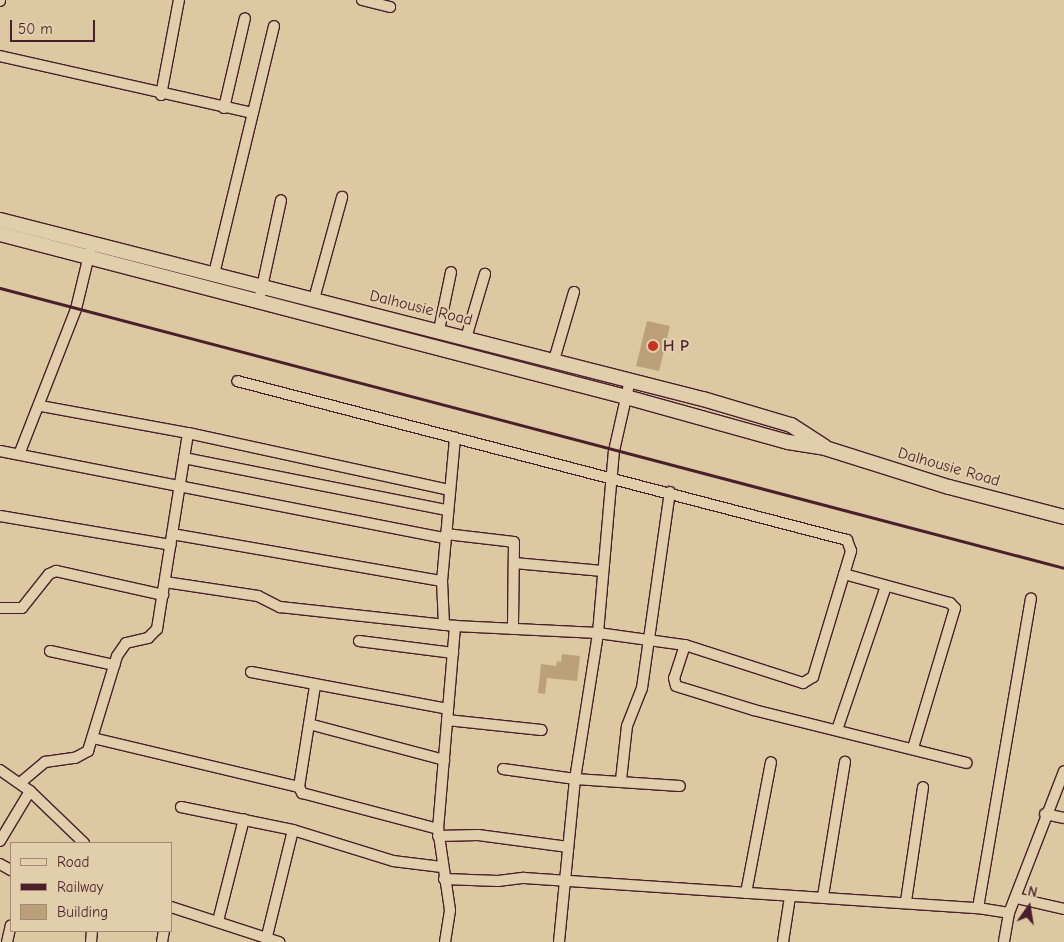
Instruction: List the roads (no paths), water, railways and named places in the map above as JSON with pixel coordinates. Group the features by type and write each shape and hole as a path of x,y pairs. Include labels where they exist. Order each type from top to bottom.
{"street":[{"path":"161,95 179,0"},
{"path":"362,0 390,7"},
{"path":"224,108 244,18"},
{"path":"214,274 274,26"},
{"path":"0,56 161,95 253,113"},
{"path":"314,299 342,197"},
{"path":"258,301 281,200"},
{"name":"Dalhousie Road","path":"0,220 258,301 626,397 788,442 825,448 949,487 1064,517"},
{"name":"Dalhousie Road","path":"0,234 90,249 214,274 439,330 791,425 825,448"},
{"path":"20,452 41,406 76,309 90,249"},
{"path":"439,330 451,272"},
{"path":"466,338 485,274"},
{"path":"554,360 574,292"},
{"path":"559,942 575,778 598,633 611,477 630,380"},
{"path":"165,582 258,596 280,607 455,626 598,633 685,645 808,683 813,678 852,547 847,540 670,492 237,381"},
{"path":"41,406 188,433 449,490"},
{"path":"20,783 45,762 82,756 93,738 114,665 126,643 154,634 163,596 188,433"},
{"path":"444,625 442,582 455,438"},
{"path":"0,451 20,452 446,536 511,541 515,547 513,628"},
{"path":"184,458 447,510"},
{"path":"621,780 627,726 642,688 650,641 670,492"},
{"path":"0,516 172,539 442,582"},
{"path":"514,562 603,570"},
{"path":"0,608 22,608 49,574 56,571 163,596"},
{"path":"844,574 950,603 955,608 912,748"},
{"path":"837,730 886,586"},
{"path":"978,908 1031,599"},
{"path":"445,942 450,910 438,833 455,626"},
{"path":"359,641 453,653"},
{"path":"685,645 674,678 676,686 966,764"},
{"path":"50,651 114,665"},
{"path":"251,672 315,686 448,709"},
{"path":"315,686 299,787 304,795 438,833 478,835 568,848"},
{"path":"447,720 541,730"},
{"path":"309,724 444,760"},
{"path":"93,738 299,787"},
{"path":"746,893 770,762"},
{"path":"823,896 845,762"},
{"path":"503,769 575,778 621,780 680,786"},
{"path":"0,770 30,790 83,842"},
{"path":"1004,942 1009,913 1045,814 1064,771"},
{"path":"906,902 923,787"},
{"path":"0,841 30,790"},
{"path":"181,807 293,830 393,861 442,867"},
{"path":"1045,814 1064,818"},
{"path":"218,921 244,820"},
{"path":"267,936 293,830"},
{"path":"444,879 564,880 790,897 823,896 906,902 978,908 1009,913"},
{"path":"784,942 790,897"},
{"path":"1016,898 1064,909"},
{"path":"172,907 267,936 279,942"},
{"path":"7,942 10,929"}],"railway":[{"path":"0,288 1064,568"}],"place":[{"name":"H P","path":"653,346"}]}
